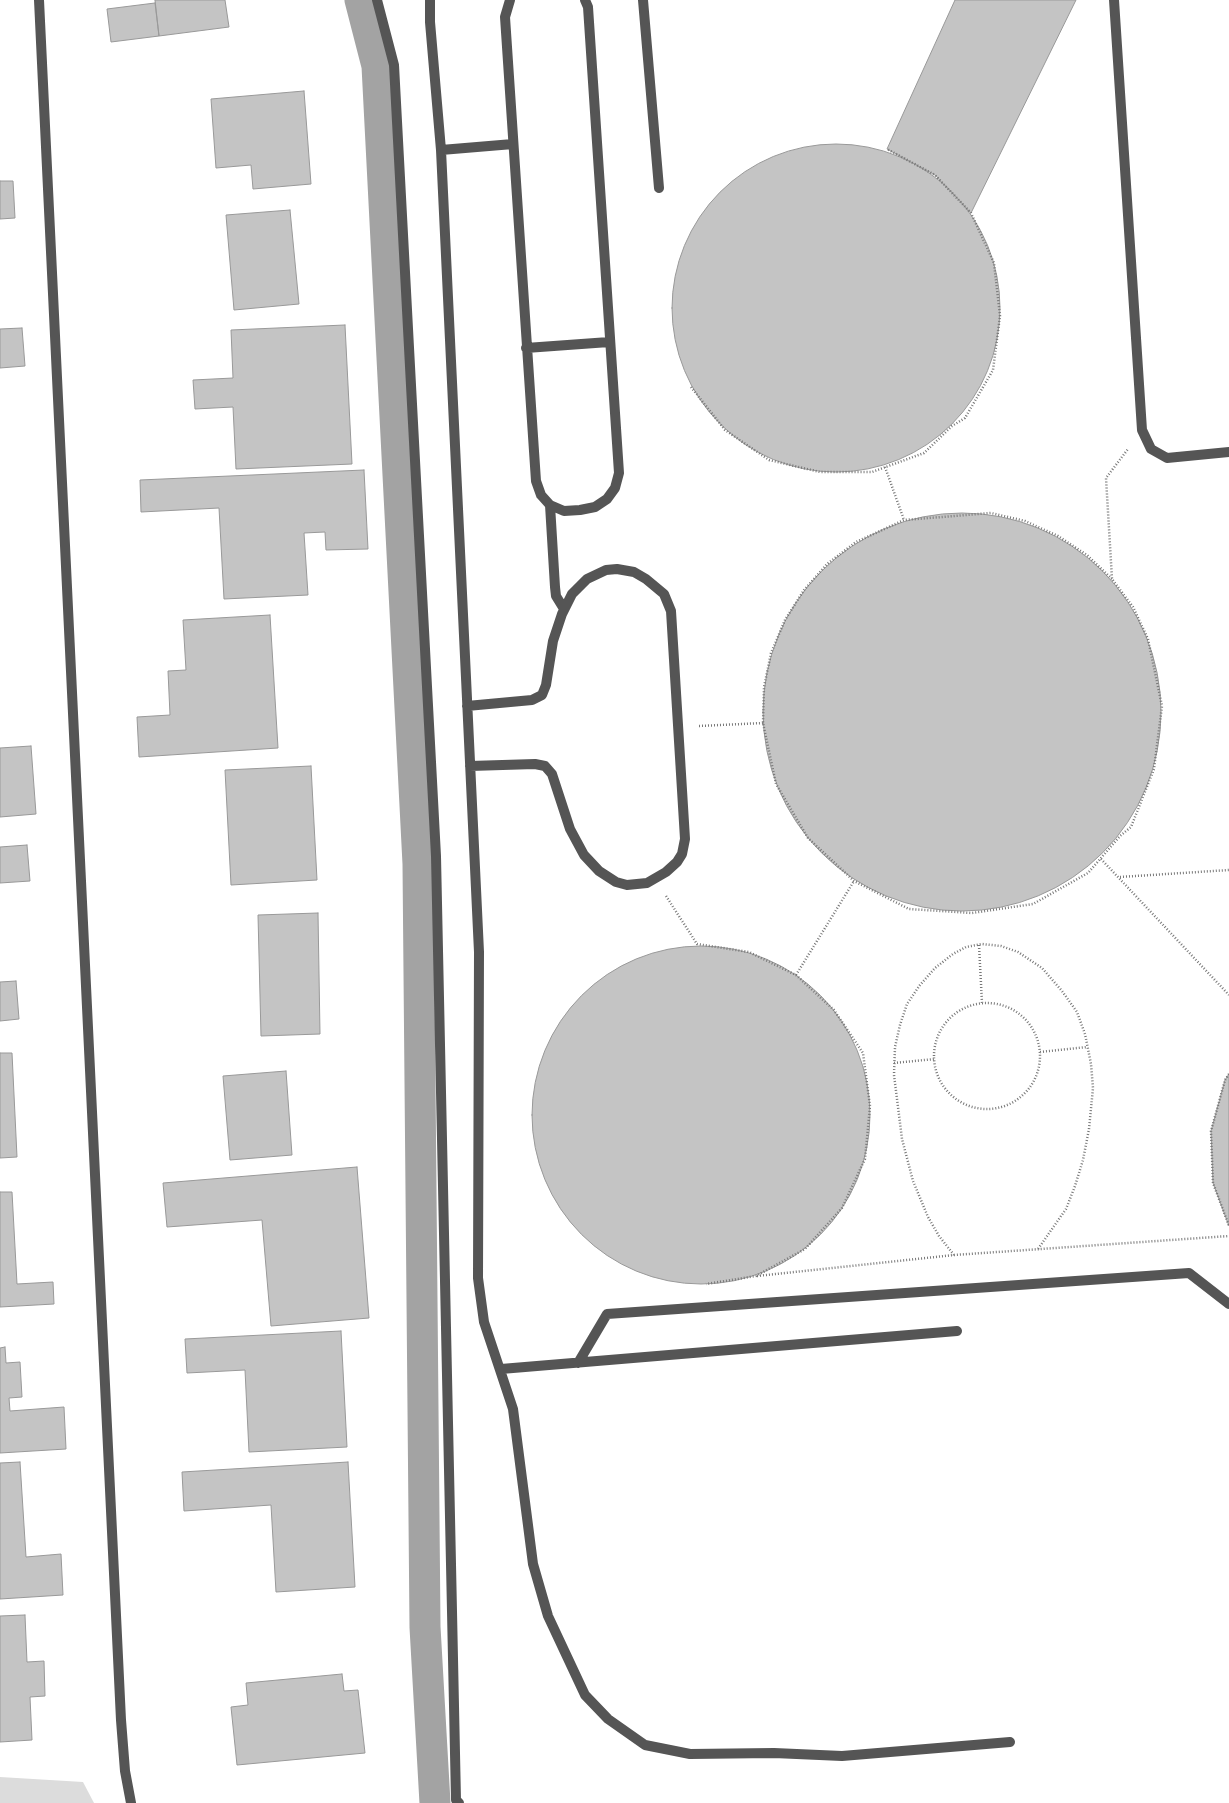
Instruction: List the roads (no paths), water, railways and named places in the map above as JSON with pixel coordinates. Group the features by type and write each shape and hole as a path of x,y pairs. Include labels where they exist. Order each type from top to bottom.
{"street":[{"path":"40,0 125,1771 131,1803"},
{"path":"377,0 394,65 436,856 456,1800 459,1803"},
{"path":"430,0 430,22 441,150 479,952 478,1278 484,1322 501,1369 513,1409 533,1564 548,1616 586,1695 608,1720 645,1745 690,1754 774,1753 842,1756 1010,1742"},
{"path":"510,0 505,17 536,481 541,495 550,505 564,511 595,507 606,499 615,488 618,473 588,7 585,0"},
{"path":"643,0 659,188"},
{"path":"1114,0 1142,430 1151,449 1167,458 1229,452"},
{"path":"441,150 513,144"},
{"path":"526,348 609,342"},
{"path":"550,505 556,596 564,609"},
{"path":"467,706 532,700 542,695 546,685 554,636 564,609 572,594 587,579 606,570 626,570 646,579 658,587 664,594 671,611 685,846 682,854 677,862 666,872 654,879 638,885 627,885 607,878 591,864 573,836 552,774 545,766 535,764 470,766"},
{"path":"578,1363 607,1314 1189,1273 1229,1304"},
{"path":"501,1369 957,1331"}],"waterway":[{"path":"360,0 377,66 418,864 425,1627 435,1803"}]}
